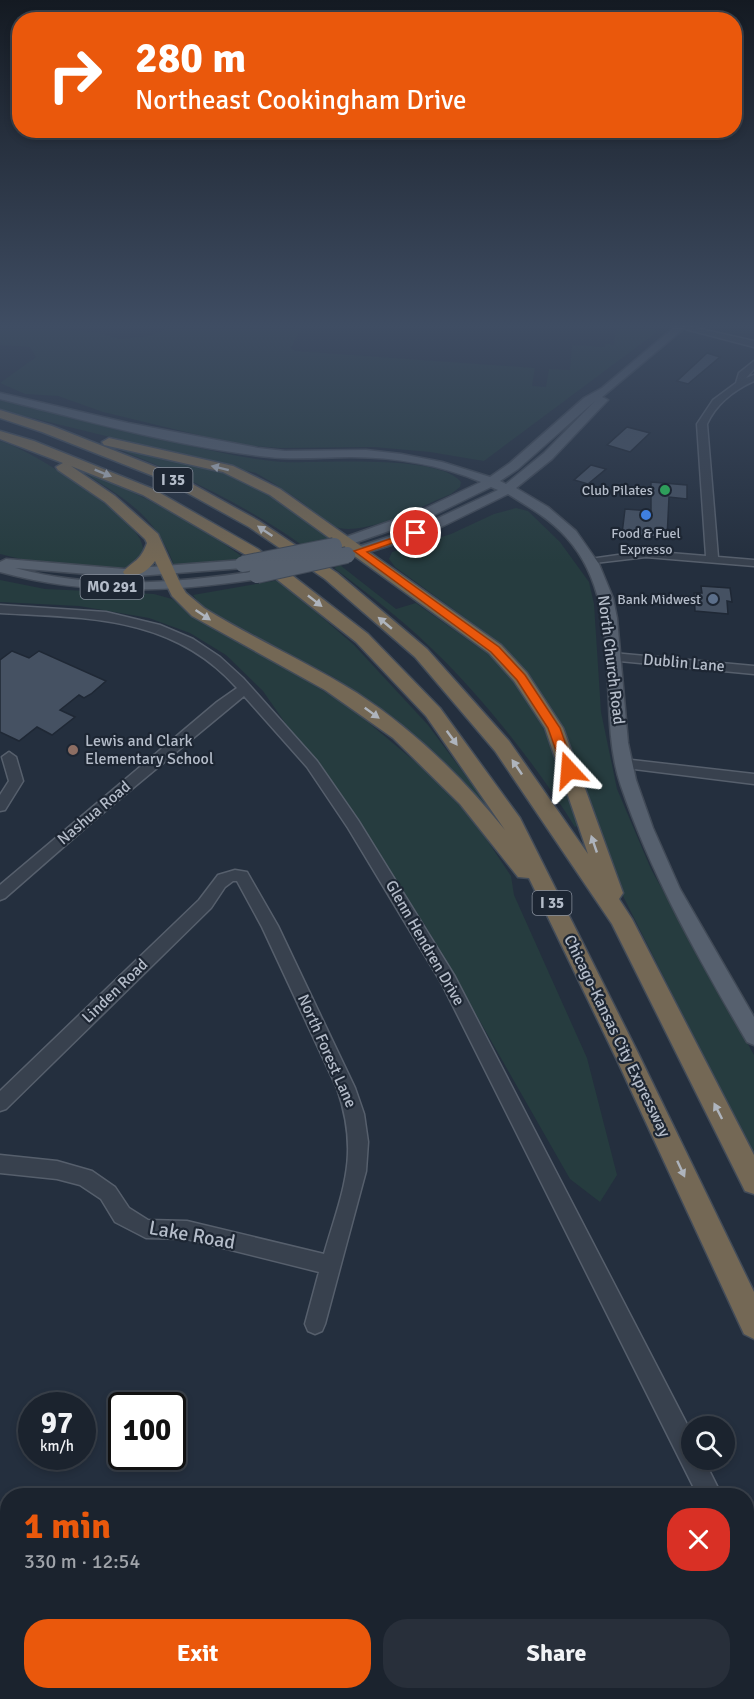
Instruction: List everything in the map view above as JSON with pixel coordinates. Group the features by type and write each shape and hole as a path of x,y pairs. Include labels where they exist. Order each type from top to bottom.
{"highway":[{"name":"I 35","path":"0,414 47,429 171,478 254,524 331,576 421,653 502,746 621,919 754,1182"},
{"path":"47,429 196,462 246,476 275,492 346,549 495,650 521,677 554,728 621,919"},
{"name":"Chicago-Kansas City Expressway","path":"0,435 29,444 148,492 236,541 362,639 433,712 510,818 754,1324"},
{"path":"29,444 110,499 152,537 180,596 198,612 352,698 428,758 495,830 556,912"},
{"path":"130,572 143,567 155,543"}],"main road":[{"path":"35,404 262,453 369,454 489,471"},
{"name":"MO 291","path":"0,568 27,577 73,584 143,587 170,578 243,564 346,549 427,513 489,471 542,440 583,404"},
{"name":"MO 291","path":"0,563 130,572 170,578 256,575 346,549 424,530 473,509 531,471 600,404"},
{"name":"North Church Road","path":"489,471 508,488 549,515 580,545 606,596 623,764 650,845 674,893 754,1036"},
{"path":"473,509 492,504 515,504 549,515"}],"street":[{"path":"712,559 702,424 717,404"},
{"path":"590,562 646,554 754,563"},
{"name":"Glenn Hendren Drive","path":"0,609 106,616 156,628 202,650 245,688 312,764 413,919 448,980 681,1437"},
{"name":"Dublin Lane","path":"613,657 754,670"},
{"name":"Nashua Road","path":"0,894 87,818 245,688"},
{"path":"0,806 16,781 9,757"},
{"path":"623,764 754,779"},
{"name":"North Forest Lane","path":"225,876 234,874 242,876 247,881 346,1088 355,1114 359,1142 357,1171 315,1323"},
{"path":"0,876 18,879"},
{"name":"Linden Road","path":"0,1103 205,904 214,894 219,881 225,876"},
{"name":"Lake Road","path":"0,1164 57,1170 85,1176 108,1192 122,1215 146,1229 187,1230 331,1265"},
{"name":"Glenn Hendren Drive","path":"698,1470 707,1488"}],"green space":[{"path":"0,404 17,404 130,432 268,461 403,463 448,473 461,482 460,487 451,494 392,519 360,528 345,529 329,524 280,487 256,473 0,410"},
{"path":"81,404 560,404 484,461 430,452 374,447 280,448 240,445 103,412"},
{"path":"0,441 54,468 116,513 131,527 141,541 144,552 142,555 126,567 99,569 45,563 0,554"},
{"path":"118,449 193,462 236,476 284,503 329,537 329,541 305,547 214,492"},
{"path":"77,468 140,496 181,518 221,542 240,555 242,559 174,565 157,532 135,508"},
{"path":"516,508 528,511 560,542 589,582 594,604 601,712 617,789 651,869 754,1055 754,1157 622,894 524,672 486,633 395,567 389,559 392,552 451,534 494,514"},
{"path":"340,565 396,609 416,603 495,659 532,701 578,826 575,827 526,756 449,665 406,625 334,568"},
{"path":"0,580 45,589 154,594 172,599 215,630 299,676 351,708 443,785 485,837 511,876 514,895 587,1058 617,1175 600,1202 570,1179 425,925 263,691 226,655 190,633 149,618 79,606 0,602"},
{"path":"279,580 354,645 428,725 492,811 498,824 391,719 335,678 202,607 193,595"}],"building":[{"path":"627,427 650,433 630,452 607,445"},
{"path":"591,465 606,469 588,484 574,480"},
{"path":"651,482 687,485 687,499 669,497 667,538 622,534 625,509 651,511"},
{"name":"Bank Midwest","path":"701,586 730,588 732,602 727,601 728,614 695,611 694,593 702,593"},
{"name":"Lewis and Clark Elementary School","path":"12,651 29,658 39,651 106,681 91,694 84,698 79,695 60,710 75,717 52,735 37,727 19,741 0,732 0,660"}],"place":[{"name":"Club Pilates","path":"665,490"},
{"name":"Food & Fuel Expresso","path":"646,515"},
{"name":"Bank Midwest","path":"713,599"},
{"name":"Lewis and Clark Elementary School","path":"73,750"}],"route":[{"path":"416,533 359,551 495,650 521,677 554,728 569,770"}]}
